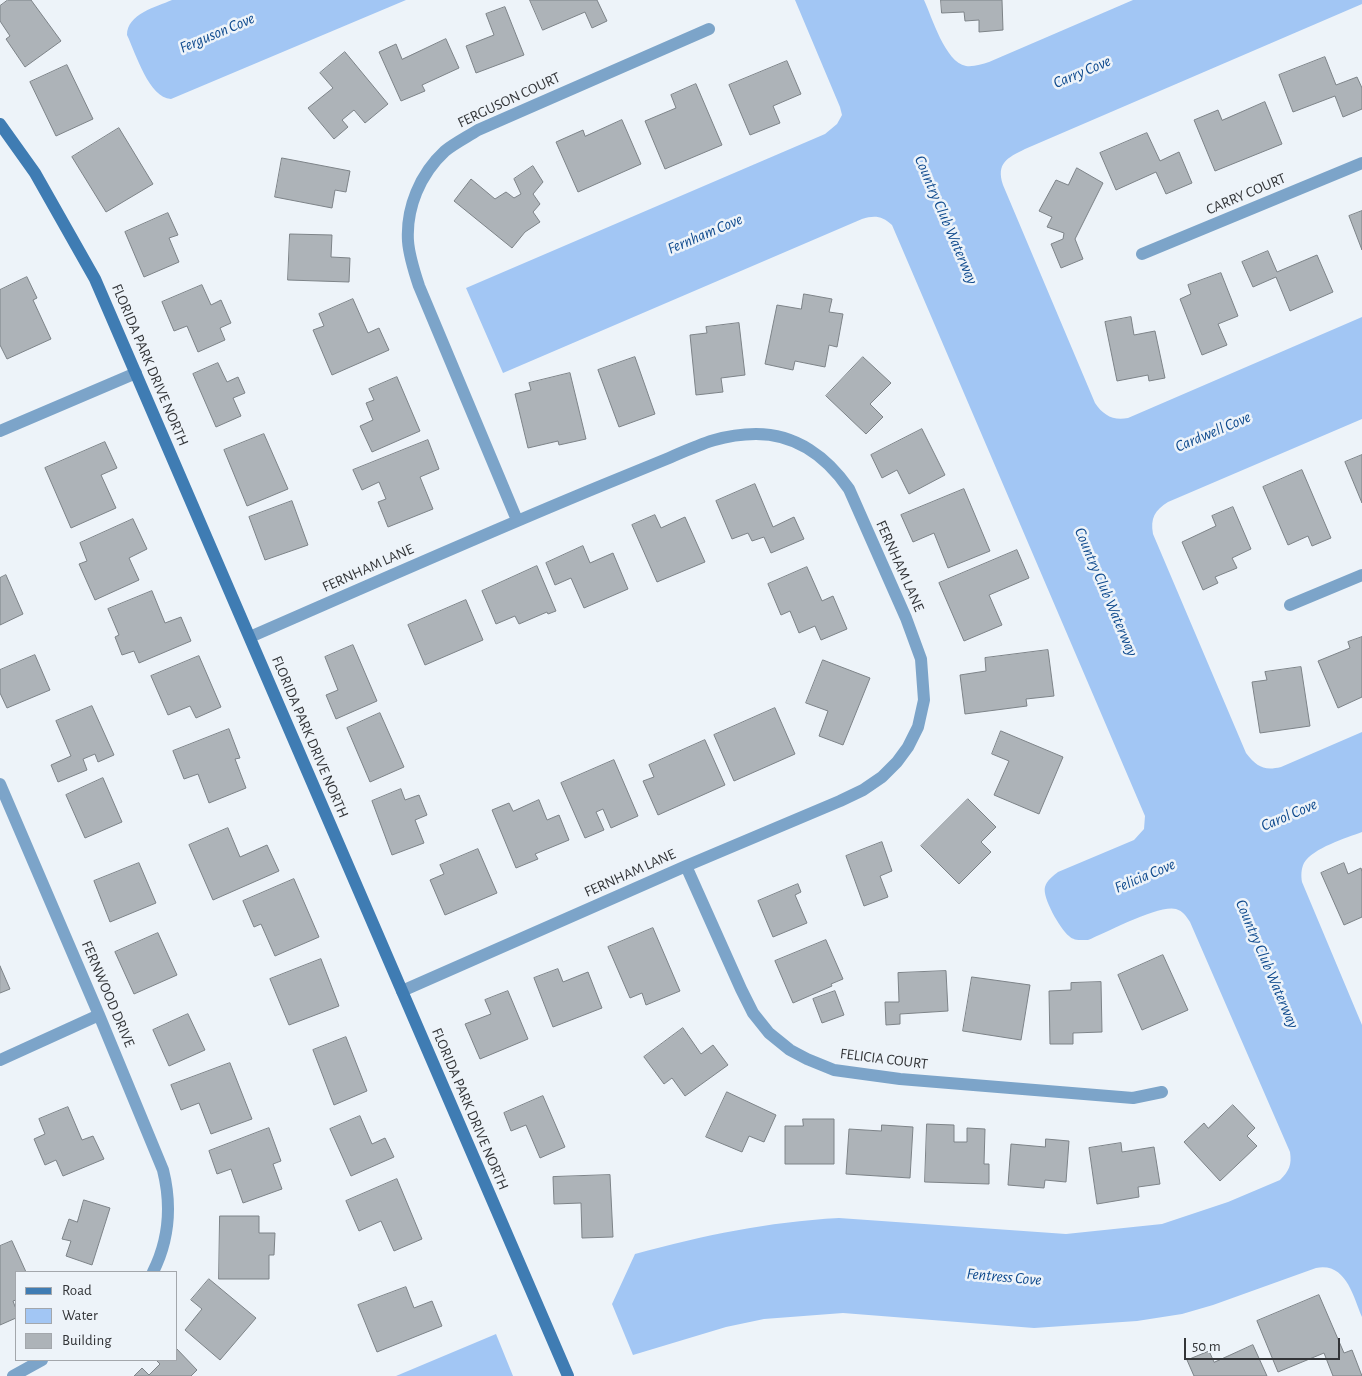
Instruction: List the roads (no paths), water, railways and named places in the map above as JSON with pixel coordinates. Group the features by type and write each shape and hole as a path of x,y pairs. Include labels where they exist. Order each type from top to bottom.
{"street":[{"name":"FERGUSON COURT","path":"517,520 416,279 408,242 408,223 410,210 422,179 444,152 478,130 709,29"},
{"name":"FLORIDA PARK DRIVE NORTH","path":"0,124 35,173 95,279 568,1376"},
{"name":"CARRY COURT","path":"1142,254 1362,163"},
{"path":"0,431 136,373"},
{"name":"FERNHAM LANE","path":"250,637 517,520 716,438 739,435 772,435 790,440 824,458 838,472 849,489 906,618 921,659 924,700 918,727 908,747 897,762 882,777 863,790 402,991"},
{"path":"1290,605 1362,574"},
{"name":"FERNWOOD DRIVE","path":"0,784 163,1170 168,1197 168,1222 163,1250 153,1271"},
{"name":"FELICIA COURT","path":"686,866 753,1013 769,1033 790,1050 807,1059 834,1070 900,1079 1134,1098 1162,1092"},
{"path":"0,1060 99,1015"},
{"path":"13,1376 40,1361"}],"water":[{"name":"Ferguson Cove","path":"172,0 406,0 171,99 163,97 150,83 144,74 127,35 128,28 137,17"},
{"path":"795,0 924,0 946,48 958,63 969,66 989,62 1133,0 1362,0 1362,4 1025,149 1013,155 1005,162 1002,166 1001,178 1095,403 1101,411 1113,418 1128,418 1362,317 1362,419 1168,502 1154,515 1152,528 1246,753 1257,765 1265,768 1281,767 1362,732 1362,832 1322,848 1304,863 1301,875 1302,882 1362,1025 1362,1317 1347,1282 1341,1275 1335,1270 1316,1268 1213,1305 1182,1314 1137,1321 1034,1328 843,1313 764,1319 726,1327 633,1355 612,1304 635,1254 736,1230 839,1218 1066,1234 1162,1224 1228,1202 1280,1180 1288,1171 1291,1161 1290,1152 1190,922 1184,914 1176,909 1158,911 1132,920 1088,940 1080,940 1073,939 1065,932 1046,898 1045,887 1047,882 1058,872 1134,840 1144,829 1145,816 892,225 878,217 862,219 503,373 466,288 825,134 837,124 842,115 840,107"},
{"path":"496,1334 513,1376 396,1376"}],"water label":[{"name":"Carry Cove","path":"1082,72"},
{"name":"Country Club Waterway","path":"946,220"},
{"name":"Fernham Cove","path":"705,234"},
{"name":"Cardwell Cove","path":"1213,432"},
{"name":"Country Club Waterway","path":"1106,592"},
{"name":"Carol Cove","path":"1289,815"},
{"name":"Felicia Cove","path":"1145,876"},
{"name":"Country Club Waterway","path":"1267,964"},
{"name":"Fentress Cove","path":"1004,1277"}]}
